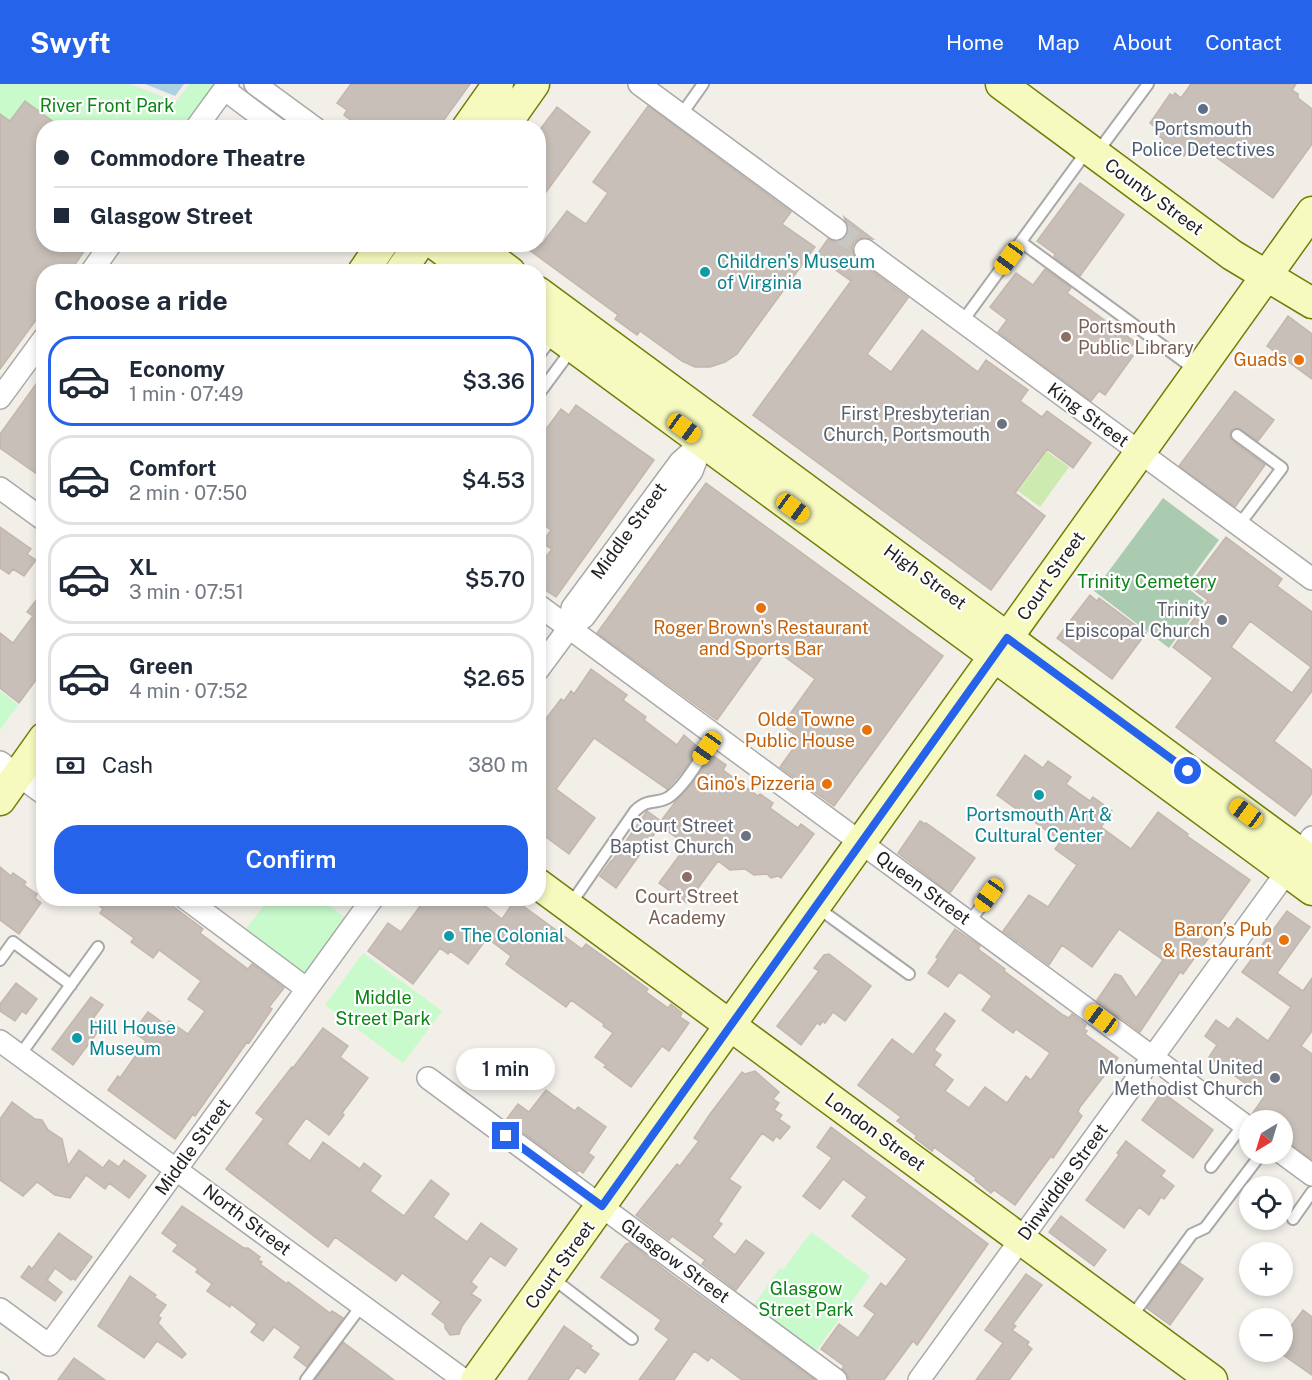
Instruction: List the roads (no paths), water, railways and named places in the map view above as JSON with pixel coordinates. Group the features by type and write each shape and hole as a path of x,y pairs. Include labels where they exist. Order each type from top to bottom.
{"street":[{"path":"255,84 304,120"},
{"path":"473,120 498,84"},
{"path":"509,120 534,84"},
{"path":"639,84 836,229"},
{"name":"County Street","path":"1001,84 1232,255 1312,303"},
{"path":"202,120 226,87 266,120"},
{"name":"Court Street","path":"476,1380 1312,212"},
{"name":"King Street","path":"865,250 1312,579"},
{"path":"446,252 461,264"},
{"path":"484,252 499,264"},
{"name":"High Street","path":"546,299 709,432 1001,647 1303,856 1312,890"},
{"name":"High Street","path":"552,339 709,432"},
{"path":"0,398 36,349"},
{"name":"Middle Street","path":"546,659 569,628 584,617 692,471 709,432"},
{"path":"0,488 36,514"},
{"name":"Queen Street","path":"546,611 1239,1122"},
{"path":"0,800 9,769 36,745"},
{"path":"9,769 36,788"},
{"name":"Dinwiddie Street","path":"919,1380 1303,856"},
{"name":"London Street","path":"546,890 1212,1380"},
{"path":"196,906 307,989"},
{"name":"Middle Street","path":"0,1309 49,1346 367,906"},
{"name":"North Street","path":"0,1041 464,1380"},
{"name":"Glasgow Street","path":"428,1078 836,1380"},
{"path":"1293,1161 1312,1175"}],"lane":[{"path":"681,115 703,84"},
{"path":"962,322 1092,151 1148,84"},
{"path":"1021,242 1197,372"},
{"path":"546,363 552,339"},
{"path":"1237,435 1282,468 1239,525"},
{"path":"569,906 634,811 642,803 666,800 677,791 716,736"},
{"path":"969,922 989,895"},
{"path":"815,906 909,974"},
{"path":"0,960 13,942 71,985"},
{"path":"20,1055 98,947"},
{"path":"1211,1167 1239,1135"},
{"path":"1129,1319 1192,1234 1205,1228 1253,1164"},
{"path":"1293,1219 1312,1192"},
{"path":"551,1277 632,1339"},
{"path":"306,1380 362,1305"}],"water":[{"path":"129,84 190,84 176,102"}],"tunnel":[{"path":"836,229 865,250"}],"place":[{"name":"Portsmouth Police Detectives","path":"1203,109"},
{"name":"Children's Museum of Virginia","path":"705,272"},
{"name":"Portsmouth Public Library","path":"1066,337"},
{"name":"Guads","path":"1299,360"},
{"name":"First Presbyterian Church, Portsmouth","path":"1002,424"},
{"name":"Roger Brown's Restaurant and Sports Bar","path":"761,608"},
{"name":"Trinity Episcopal Church","path":"1222,620"},
{"name":"Olde Towne Public House","path":"867,730"},
{"name":"Gino's Pizzeria","path":"827,784"},
{"name":"Portsmouth Art & Cultural Center","path":"1039,795"},
{"name":"Court Street Baptist Church","path":"746,836"},
{"name":"Court Street Academy","path":"687,877"},
{"name":"The Colonial","path":"449,936"},
{"name":"Baron’s Pub & Restaurant","path":"1284,940"},
{"name":"Hill House Museum","path":"77,1038"},
{"name":"Monumental United Methodist Church","path":"1275,1078"}],"park label":[{"name":"River Front Park","path":"107,106"},
{"name":"Trinity Cemetery","path":"1147,582"},
{"name":"Middle Street Park","path":"383,1008"},
{"name":"Glasgow Street Park","path":"806,1299"}]}
